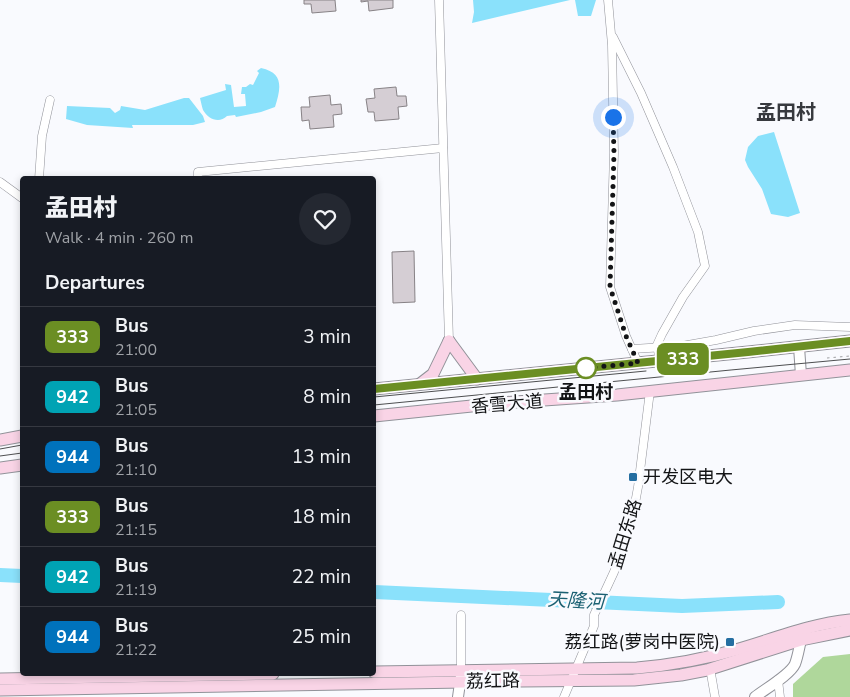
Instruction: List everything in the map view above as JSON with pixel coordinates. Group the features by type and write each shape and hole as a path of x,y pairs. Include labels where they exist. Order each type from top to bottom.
{"main road":[{"path":"420,384 433,374 449,341 477,379"},
{"name":"香雪大道","path":"376,389 850,341"},
{"name":"香雪大道","path":"376,416 650,391 850,370"},
{"path":"0,440 20,436"},
{"path":"0,468 20,465"},
{"path":"800,635 820,625 850,620"},
{"path":"800,635 850,630"},
{"name":"荔红路","path":"376,672 576,668 710,668 800,635"},
{"name":"荔红路","path":"0,679 85,693 655,678 739,649 800,635"},
{"name":"荔红路","path":"0,690 39,685 230,676"}],"street":[{"path":"439,0 449,341"},
{"path":"608,0 611,33 614,153 610,287 626,336 638,363"},
{"path":"611,33 673,167 698,232 706,266 683,297 662,334 657,345 660,361"},
{"path":"39,176 42,136 50,100"},
{"path":"198,176 198,172 443,148"},
{"path":"0,182 20,197"},
{"path":"632,349 682,346 754,331 795,325 850,327"},
{"path":"799,347 802,375"},
{"name":"孟田东路","path":"564,697 594,626 594,615 614,572 634,509 650,391"},
{"path":"458,697 462,670 461,615"},
{"path":"755,697 778,680 796,663 800,635"},
{"path":"710,668 715,697"},
{"path":"778,680 780,697"}],"path":[{"path":"827,358 850,356"}],"green space":[{"path":"850,654 850,697 793,697 793,684 823,657"}],"water":[{"path":"473,0 570,0 472,23 474,12"},
{"path":"575,0 596,0 591,16 578,16"},
{"path":"261,68 274,74 279,82 279,94 275,107 236,117 235,115 227,116 221,120 211,118 205,113 200,98 226,90 225,84 231,85 234,107 246,106 245,94 241,94 242,87 250,84 253,85 259,73 257,71"},
{"path":"189,98 203,116 205,122 193,125 132,125 133,128 87,125 66,119 67,106 110,108 115,113 120,110 121,106 145,110"},
{"path":"774,132 800,213 788,217 771,214 762,189 745,160 748,147 758,136"}],"building":[{"path":"304,0 335,0 336,11 312,13 311,4 304,4"},
{"path":"361,0 393,0 393,8 369,11 368,1 361,2"},
{"path":"396,87 397,96 406,96 407,106 398,107 399,119 375,121 374,112 368,112 366,99 375,98 374,89"},
{"path":"330,95 331,105 341,104 342,114 333,115 334,127 310,129 309,120 302,121 301,107 310,107 309,97"},
{"path":"414,251 415,302 393,303 392,252"}],"waterway":[{"name":"天隆河","path":"0,575 20,576"},
{"name":"天隆河","path":"376,592 682,606 778,602"}],"tram line":[{"path":"376,405 850,359"},
{"path":"376,397 646,371"},
{"path":"0,449 20,445"},
{"path":"0,456 20,453"}],"bus line":[{"name":"333","path":"376,389 850,341"}],"place":[{"name":"孟田村","path":"586,368"},
{"name":"开发区电大","path":"633,477"},
{"name":"荔红路(萝岗中医院)","path":"730,642"}],"district":[{"name":"孟田村","path":"786,112"}],"route":[{"path":"586,368 638,363 626,336 610,287 614,153 613,117"}]}
